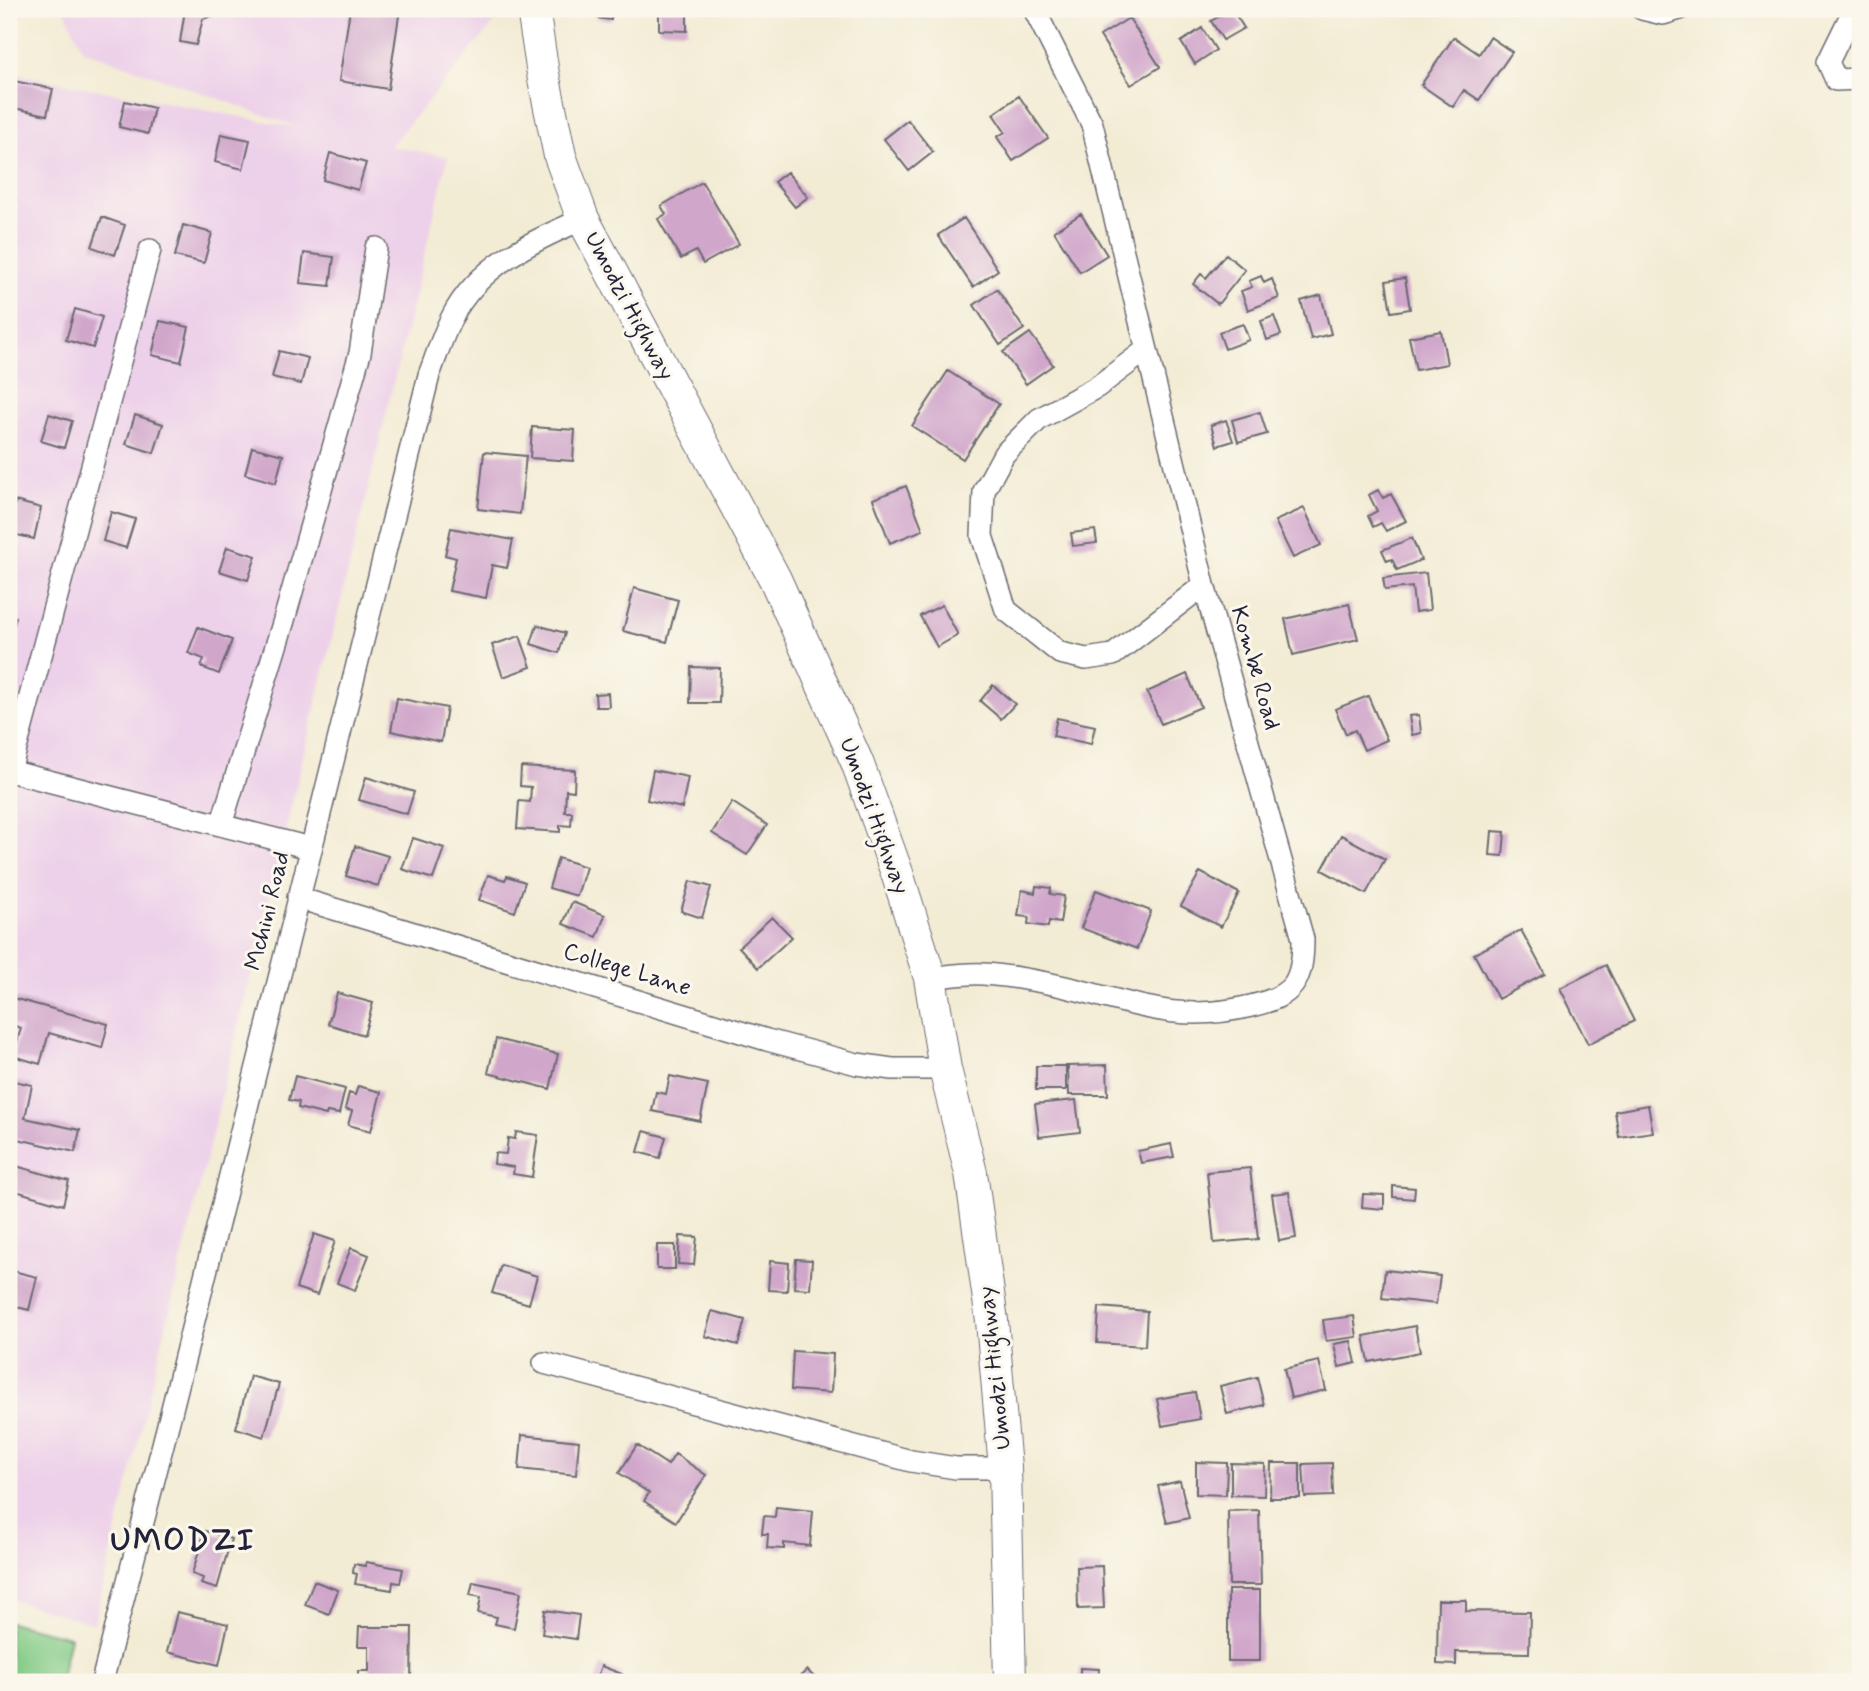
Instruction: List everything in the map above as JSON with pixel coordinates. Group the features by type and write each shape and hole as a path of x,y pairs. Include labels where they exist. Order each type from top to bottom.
{"highway":[{"name":"Umodzi Highway","path":"534,9 543,74 560,156 583,219 775,579 857,762 897,873 930,978 945,1069 971,1174 992,1321 1005,1468 1010,1682"}],"street":[{"name":"Kombe Road","path":"930,978 982,974 1021,979 1047,983 1150,1010 1192,1014 1230,1011 1270,1001 1293,987 1303,965 1303,939 1204,584 1092,124 1034,9"},
{"path":"1642,9 1663,14 1680,9"},
{"path":"1854,9 1828,62 1836,80 1860,79"},
{"name":"Mchini Road","path":"102,1682 429,375 452,318 473,285 495,265 534,240 583,219"},
{"path":"221,825 285,620 360,353 376,248"},
{"path":"150,250 9,771 310,848"},
{"path":"1146,350 1097,387 1039,419 1004,454 984,491 982,536 1006,610 1060,653 1086,659 1113,655 1204,584"},
{"name":"College Lane","path":"298,898 767,1040 857,1064 892,1069 945,1069"},
{"path":"544,1363 911,1461 956,1468 1005,1468"}],"shaded area":[{"path":"64,9 506,9 390,146 448,157 94,1624 9,1599 9,73 300,128 83,50"}],"green space":[{"path":"9,1622 70,1637 60,1682 9,1682"}],"building":[{"path":"177,9 215,9 214,15 203,19 196,45 180,42 184,16"},
{"path":"350,9 400,9 388,89 339,81"},
{"path":"598,9 612,9 611,20 597,18"},
{"path":"659,9 687,9 687,31 659,30"},
{"path":"1232,9 1244,28 1223,40 1211,21"},
{"path":"1129,18 1160,67 1131,85 1100,36"},
{"path":"1202,28 1216,50 1195,64 1181,42"},
{"path":"1454,37 1479,54 1490,37 1512,52 1479,100 1464,90 1453,107 1421,85"},
{"path":"14,81 53,89 47,115 9,107"},
{"path":"1019,96 1048,138 1013,161 997,137 1005,132 993,114"},
{"path":"125,101 154,108 148,134 119,127"},
{"path":"908,120 933,152 909,171 884,139"},
{"path":"221,134 250,140 243,169 215,162"},
{"path":"330,153 366,163 358,190 323,180"},
{"path":"787,172 808,197 795,207 774,182"},
{"path":"702,182 739,244 703,264 696,251 681,259 658,219 666,214 661,206"},
{"path":"9,197 16,200 9,220"},
{"path":"1081,214 1107,255 1080,272 1054,231"},
{"path":"102,217 125,225 115,255 92,247"},
{"path":"964,218 998,270 973,287 938,235"},
{"path":"183,225 212,233 204,263 175,256"},
{"path":"304,253 334,257 330,286 300,283"},
{"path":"1226,254 1245,270 1218,304 1193,284 1201,274 1206,278"},
{"path":"1261,276 1264,283 1272,279 1279,298 1248,310 1241,291 1252,287 1249,281"},
{"path":"1405,278 1410,309 1391,312 1386,281"},
{"path":"997,289 1024,329 1000,345 974,305"},
{"path":"1321,295 1331,334 1311,339 1301,301"},
{"path":"75,309 102,317 93,348 66,340"},
{"path":"1274,316 1281,335 1267,340 1261,321"},
{"path":"160,321 189,327 181,362 152,355"},
{"path":"1243,324 1249,340 1225,349 1219,332"},
{"path":"1441,331 1447,364 1416,370 1409,337"},
{"path":"1030,333 1053,365 1026,384 1003,352"},
{"path":"279,351 308,358 301,384 272,377"},
{"path":"948,371 999,404 963,459 912,426"},
{"path":"1260,412 1267,434 1238,442 1232,420"},
{"path":"49,414 72,421 64,448 41,441"},
{"path":"135,415 163,424 154,453 126,444"},
{"path":"1226,420 1233,441 1217,446 1211,425"},
{"path":"532,427 575,430 573,461 530,458"},
{"path":"252,447 283,455 276,483 245,474"},
{"path":"484,452 526,456 520,514 478,509"},
{"path":"906,486 923,530 890,543 873,499"},
{"path":"1378,490 1383,498 1391,494 1406,521 1386,531 1381,523 1373,527 1368,516 1377,511 1369,495"},
{"path":"15,501 41,508 34,539 9,533"},
{"path":"1304,508 1321,545 1293,558 1275,521"},
{"path":"111,512 135,519 126,548 103,541"},
{"path":"451,528 513,540 507,568 492,565 486,598 449,591 456,558 445,555"},
{"path":"1095,530 1097,543 1073,546 1071,533"},
{"path":"1412,538 1421,560 1397,570 1392,559 1387,561 1382,550"},
{"path":"227,547 256,556 248,580 219,571"},
{"path":"1426,573 1430,610 1415,612 1412,587 1385,590 1383,578"},
{"path":"634,588 678,600 667,642 623,631"},
{"path":"1349,604 1358,639 1293,655 1285,619"},
{"path":"942,605 958,635 937,647 920,616"},
{"path":"9,615 16,617 10,641 9,641"},
{"path":"537,625 565,633 559,653 531,644"},
{"path":"198,627 232,640 219,674 201,667 204,659 188,653"},
{"path":"520,636 531,667 503,677 492,645"},
{"path":"691,667 720,668 719,703 690,703"},
{"path":"1187,674 1201,707 1161,724 1147,692"},
{"path":"993,685 1015,704 1001,719 980,701"},
{"path":"608,693 609,707 596,707 595,694"},
{"path":"1368,696 1387,740 1364,750 1355,730 1346,734 1335,709"},
{"path":"397,698 447,708 441,742 391,731"},
{"path":"1419,715 1421,733 1412,735 1409,716"},
{"path":"1057,718 1095,726 1091,744 1053,736"},
{"path":"521,767 575,770 574,791 566,790 565,812 572,812 571,826 560,825 560,832 517,829 519,801 530,802 531,787 520,786"},
{"path":"653,770 688,777 682,808 647,800"},
{"path":"366,777 414,792 407,814 359,800"},
{"path":"732,802 767,825 747,855 712,833"},
{"path":"1492,831 1505,832 1503,856 1490,855"},
{"path":"1341,835 1385,859 1366,894 1322,870"},
{"path":"413,838 444,848 433,879 402,869"},
{"path":"355,846 388,856 378,886 346,876"},
{"path":"558,858 586,867 577,896 549,888"},
{"path":"1200,872 1239,893 1221,927 1181,906"},
{"path":"488,875 505,880 507,876 525,882 515,912 479,900"},
{"path":"690,881 711,887 702,918 681,911"},
{"path":"1036,886 1051,888 1050,894 1064,896 1060,923 1049,921 1048,927 1028,924 1029,917 1018,916 1022,890 1035,893"},
{"path":"1096,890 1151,911 1137,949 1081,928"},
{"path":"572,902 605,915 597,937 563,924"},
{"path":"772,917 792,937 758,968 739,947"},
{"path":"1521,930 1545,974 1498,999 1474,954"},
{"path":"1606,965 1634,1021 1588,1044 1560,988"},
{"path":"337,993 373,1003 364,1035 328,1024"},
{"path":"9,997 108,1024 102,1048 49,1033 40,1064 13,1056 21,1028 9,1024"},
{"path":"496,1039 558,1054 550,1089 488,1073"},
{"path":"1107,1065 1108,1095 1069,1095 1068,1066"},
{"path":"1036,1066 1066,1066 1066,1090 1036,1090"},
{"path":"295,1076 345,1089 339,1114 327,1112 326,1115 298,1108 299,1102 289,1100"},
{"path":"670,1076 708,1084 700,1121 652,1111 656,1092 666,1094"},
{"path":"10,1080 32,1085 25,1118 80,1130 75,1152 9,1137"},
{"path":"358,1086 381,1092 371,1131 348,1125 352,1111 345,1109 349,1093 355,1095"},
{"path":"1076,1100 1080,1132 1039,1137 1035,1104"},
{"path":"1648,1105 1653,1132 1619,1137 1615,1111"},
{"path":"644,1131 666,1137 660,1158 638,1152"},
{"path":"516,1132 538,1135 532,1177 513,1174 514,1167 494,1164 495,1153 506,1154 508,1138 515,1139"},
{"path":"1171,1144 1174,1157 1141,1163 1138,1151"},
{"path":"9,1164 69,1181 63,1205 9,1189"},
{"path":"1250,1168 1258,1239 1214,1243 1207,1172"},
{"path":"1393,1186 1415,1188 1414,1199 1393,1197"},
{"path":"1289,1192 1296,1238 1279,1241 1272,1194"},
{"path":"1363,1194 1384,1195 1384,1209 1362,1207"},
{"path":"314,1234 335,1241 317,1295 296,1288"},
{"path":"680,1236 697,1237 694,1265 678,1264"},
{"path":"657,1245 675,1245 675,1269 657,1269"},
{"path":"351,1248 369,1255 355,1290 337,1283"},
{"path":"796,1259 812,1260 810,1289 794,1288"},
{"path":"770,1261 789,1263 787,1291 768,1290"},
{"path":"501,1265 537,1276 529,1304 492,1293"},
{"path":"9,1270 37,1277 29,1310 9,1305"},
{"path":"1385,1270 1440,1276 1436,1304 1382,1298"},
{"path":"1099,1307 1147,1311 1145,1346 1097,1343"},
{"path":"712,1311 745,1320 738,1345 705,1336"},
{"path":"1354,1316 1357,1337 1326,1341 1323,1320"},
{"path":"1415,1326 1420,1352 1369,1362 1364,1336"},
{"path":"1351,1341 1356,1363 1339,1367 1334,1344"},
{"path":"793,1351 833,1354 831,1393 791,1390"},
{"path":"1319,1361 1326,1390 1291,1398 1284,1369"},
{"path":"250,1376 279,1384 264,1437 236,1428"},
{"path":"1257,1377 1264,1405 1227,1414 1220,1386"},
{"path":"1195,1392 1200,1419 1162,1426 1157,1399"},
{"path":"522,1435 579,1441 576,1475 519,1469"},
{"path":"637,1445 668,1465 675,1454 706,1475 676,1522 644,1501 649,1493 619,1473"},
{"path":"1196,1462 1227,1463 1226,1495 1196,1494"},
{"path":"1231,1463 1265,1464 1264,1496 1231,1495"},
{"path":"1271,1463 1300,1463 1300,1498 1270,1498"},
{"path":"1332,1463 1333,1496 1305,1497 1303,1464"},
{"path":"1180,1481 1189,1518 1167,1523 1158,1486"},
{"path":"776,1507 813,1511 810,1546 784,1543 784,1549 767,1548 768,1534 762,1534 764,1516 775,1517"},
{"path":"1259,1510 1261,1585 1229,1585 1228,1511"},
{"path":"205,1531 231,1539 217,1589 201,1584 203,1578 192,1574"},
{"path":"366,1562 403,1569 400,1583 393,1582 392,1590 355,1584 357,1574 353,1573 354,1564 365,1566"},
{"path":"1102,1566 1104,1608 1078,1609 1077,1567"},
{"path":"314,1581 338,1590 329,1614 305,1605"},
{"path":"473,1582 521,1592 514,1628 495,1624 497,1617 478,1613 481,1597 470,1595"},
{"path":"1228,1590 1260,1590 1260,1661 1228,1661"},
{"path":"1438,1600 1466,1600 1466,1611 1530,1612 1529,1653 1456,1652 1456,1665 1437,1664"},
{"path":"545,1610 579,1615 576,1639 542,1634"},
{"path":"177,1612 228,1624 219,1665 167,1652"},
{"path":"359,1627 412,1627 411,1682 358,1682 358,1671 369,1671 369,1646 358,1646"},
{"path":"601,1666 622,1674 619,1682 595,1682"},
{"path":"1080,1668 1099,1669 1098,1682 1080,1682"},
{"path":"807,1670 819,1682 794,1682"}],"district":[{"name":"UMODZI","path":"183,1541"}]}
